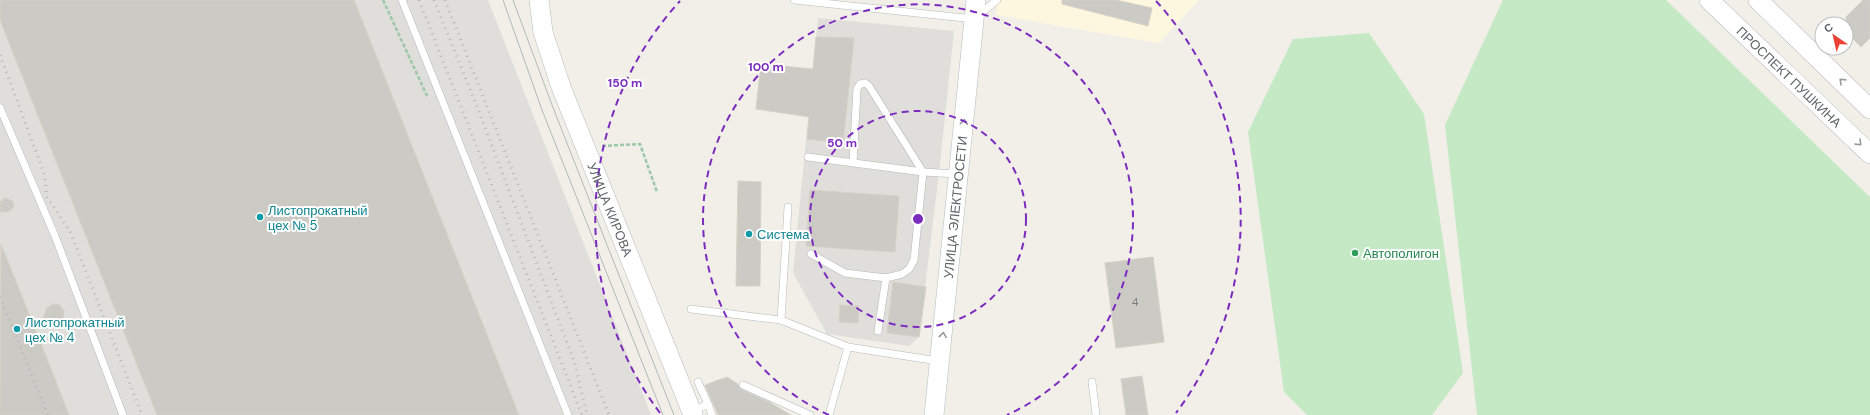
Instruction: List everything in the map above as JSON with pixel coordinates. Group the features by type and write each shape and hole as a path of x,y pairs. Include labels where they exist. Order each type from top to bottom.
{"main road":[{"name":"УЛИЦА КИРОВА","path":"540,0 543,32 556,74 698,410"},
{"name":"УЛИЦА ЭЛЕКТРОСЕТИ","path":"934,415 962,172 976,0"},
{"name":"ПРОСПЕКТ ПУШКИНА","path":"1709,0 1870,154"},
{"path":"1758,0 1870,108"}],"lane":[{"path":"402,0 568,415"},
{"path":"794,0 974,19 997,0"},
{"path":"811,254 845,273 886,278 902,274 909,269 914,260 923,172 869,86 865,83 860,84 857,89 853,162"},
{"path":"0,108 55,236 123,415"},
{"path":"808,157 923,172 962,172"},
{"path":"781,320 788,207"},
{"path":"878,331 886,278"},
{"path":"691,309 781,320 848,347 940,361"},
{"path":"829,415 848,347"},
{"path":"698,382 698,410 712,415"},
{"path":"1092,382 1096,415"},
{"path":"743,385 810,415"}],"path":[{"path":"599,146 640,144 657,192"}],"shaded area":[{"name":"Листопрокатный цех № 5","path":"0,0 488,0 651,415 0,415"},
{"path":"998,0 1199,0 1159,43 996,15"},
{"path":"818,18 954,31 939,173 919,337 909,346 827,334 793,273"}],"green space":[{"path":"1503,0 1666,0 1870,197 1870,415 1477,415 1445,125"},
{"name":"Автополигон","path":"1369,33 1424,114 1463,373 1432,415 1307,415 1284,392 1248,132 1293,39"}],"building":[{"name":"Листопрокатный цех № 5","path":"0,0 354,0 519,415 157,415 0,20"},
{"path":"1062,0 1116,0 1152,8 1148,26 1062,4"},
{"path":"1863,0 1870,0 1870,38 1861,47 1854,40 1854,16 1847,16"},
{"path":"816,37 854,38 843,143 807,139 809,117 756,109 761,64 813,69"},
{"name":"Система","path":"738,181 761,182 760,286 736,286"},
{"path":"810,190 899,196 895,252 806,246"},
{"path":"5,198 13,201 14,207 8,212 0,212 0,202"},
{"name":"Листопрокатный цех № 4","path":"1,244 42,346 69,415 0,415"},
{"path":"1153,257 1164,342 1116,348 1105,263"},
{"path":"893,282 926,287 919,337 887,333"},
{"path":"53,304 60,305 64,311 63,318 57,322 43,318 47,308"},
{"path":"840,305 859,306 858,323 839,322"},
{"path":"1142,376 1148,415 1126,415 1121,379"},
{"path":"727,377 738,384 741,389 769,402 791,415 718,415 705,385"}],"tram line":[{"path":"503,0 542,110 663,415"},
{"path":"513,0 552,105 674,415"}],"railway":[{"path":"419,0 582,415"},
{"path":"434,0 476,104 575,364 587,415"},
{"path":"445,0 609,415"},
{"path":"0,55 44,173 47,197 70,231 142,415"},
{"path":"0,297 48,415"}],"place":[{"name":"Листопрокатный цех № 5","path":"260,217"},
{"name":"Система","path":"749,234"},
{"name":"Автополигон","path":"1355,253"},
{"name":"Листопрокатный цех № 4","path":"17,329"}]}
